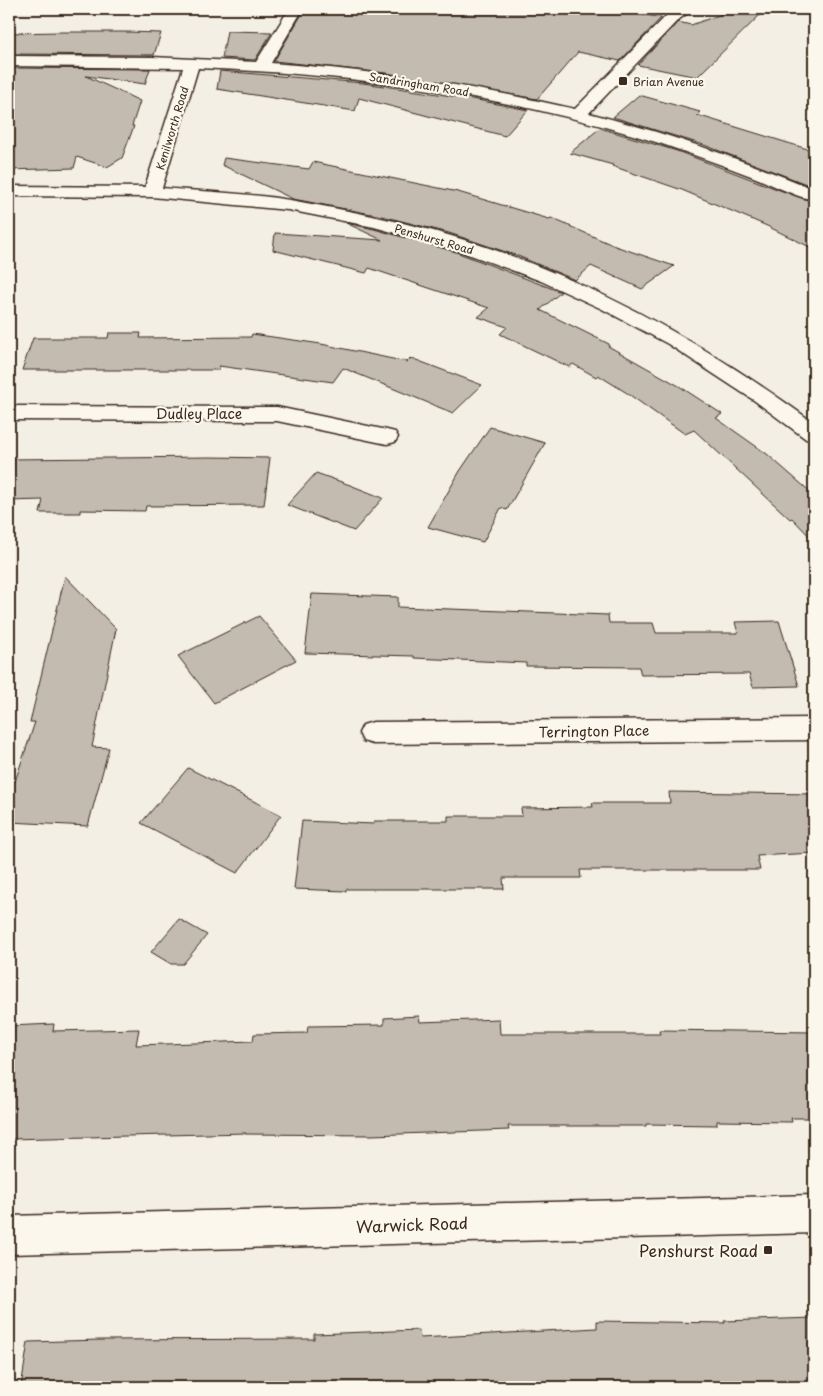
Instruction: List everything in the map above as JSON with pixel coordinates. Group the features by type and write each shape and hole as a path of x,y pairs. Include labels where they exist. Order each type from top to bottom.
{"street":[{"path":"262,66 296,9"},
{"path":"578,114 665,24 685,9"},
{"name":"Sandringham Road","path":"9,61 88,60 262,66 409,81 465,90 578,114 696,149 814,194"},
{"name":"Kenilworth Road","path":"152,192 192,63"},
{"name":"Penshurst Road","path":"9,192 152,192 288,205 376,222 464,246 548,277 610,305 675,340 763,396 814,434"},
{"name":"Dudley Place","path":"9,413 277,414 387,437"},
{"name":"Terrington Place","path":"373,733 814,729"},
{"name":"Warwick Road","path":"9,1235 814,1214"}],"building":[{"path":"305,9 619,9 661,18 620,61 578,52 537,99 386,73 274,61"},
{"path":"736,9 766,9 697,77 638,65 678,22 691,25"},
{"path":"227,31 272,32 255,60 222,58"},
{"path":"9,33 161,33 154,55 9,54"},
{"path":"9,68 150,69 145,84 86,76 140,101 132,126 134,126 122,158 107,167 77,157 74,168 9,170"},
{"path":"220,71 363,83 472,99 528,110 505,136 359,98 355,111 217,89"},
{"path":"639,95 700,112 697,115 814,151 814,187 704,145 613,117"},
{"path":"600,128 677,151 814,202 814,249 767,226 682,190 613,165 570,153"},
{"path":"224,158 309,169 313,162 458,192 549,219 551,218 615,246 674,266 642,289 591,266 575,280 518,256 449,233 382,216 293,199 222,165"},
{"path":"346,223 456,252 561,292 540,310 609,344 608,346 679,386 722,414 716,418 767,454 814,495 814,541 792,518 790,519 694,430 685,434 598,375 596,377 573,364 569,367 500,334 507,327 478,317 489,308 369,268 366,273 273,250 275,233 382,240"},
{"path":"109,333 141,333 140,338 251,337 252,334 321,344 407,362 411,358 482,385 453,413 343,368 333,382 219,366 219,370 22,370 33,338 108,338"},
{"path":"490,427 545,443 507,510 501,508 483,542 428,527 460,471"},
{"path":"270,458 264,505 146,506 145,511 80,510 80,513 40,513 43,500 9,501 9,459"},
{"path":"316,473 383,498 354,531 287,505"},
{"path":"65,576 116,629 92,747 109,748 88,826 9,822 9,799 35,722 30,722"},
{"path":"312,594 398,597 398,607 608,615 609,623 653,623 656,633 738,633 735,622 779,621 799,686 753,687 749,674 641,675 639,667 526,666 526,663 414,658 414,656 305,653"},
{"path":"259,616 296,660 214,703 178,656"},
{"path":"188,768 281,815 237,873 141,823"},
{"path":"669,792 814,794 814,853 757,856 760,870 580,870 581,878 503,878 504,889 346,889 346,891 294,889 302,821 374,824 374,821 448,821 448,816 522,816 521,808 593,807 592,803 670,803"},
{"path":"179,919 207,935 183,964 171,964 151,952"},
{"path":"419,1016 420,1022 499,1019 500,1034 660,1034 659,1030 814,1032 814,1118 791,1118 792,1122 717,1121 717,1125 508,1126 509,1130 372,1135 246,1133 9,1139 9,1026 54,1024 53,1031 139,1029 136,1045 253,1041 254,1034 307,1033 308,1026 384,1025 384,1018"},
{"path":"814,1318 814,1387 21,1387 28,1342 314,1339 314,1334 419,1330 420,1338 597,1328 597,1321 725,1323 724,1321"}],"place":[{"name":"Brian Avenue","path":"623,81"},
{"name":"Penshurst Road","path":"768,1250"}]}
